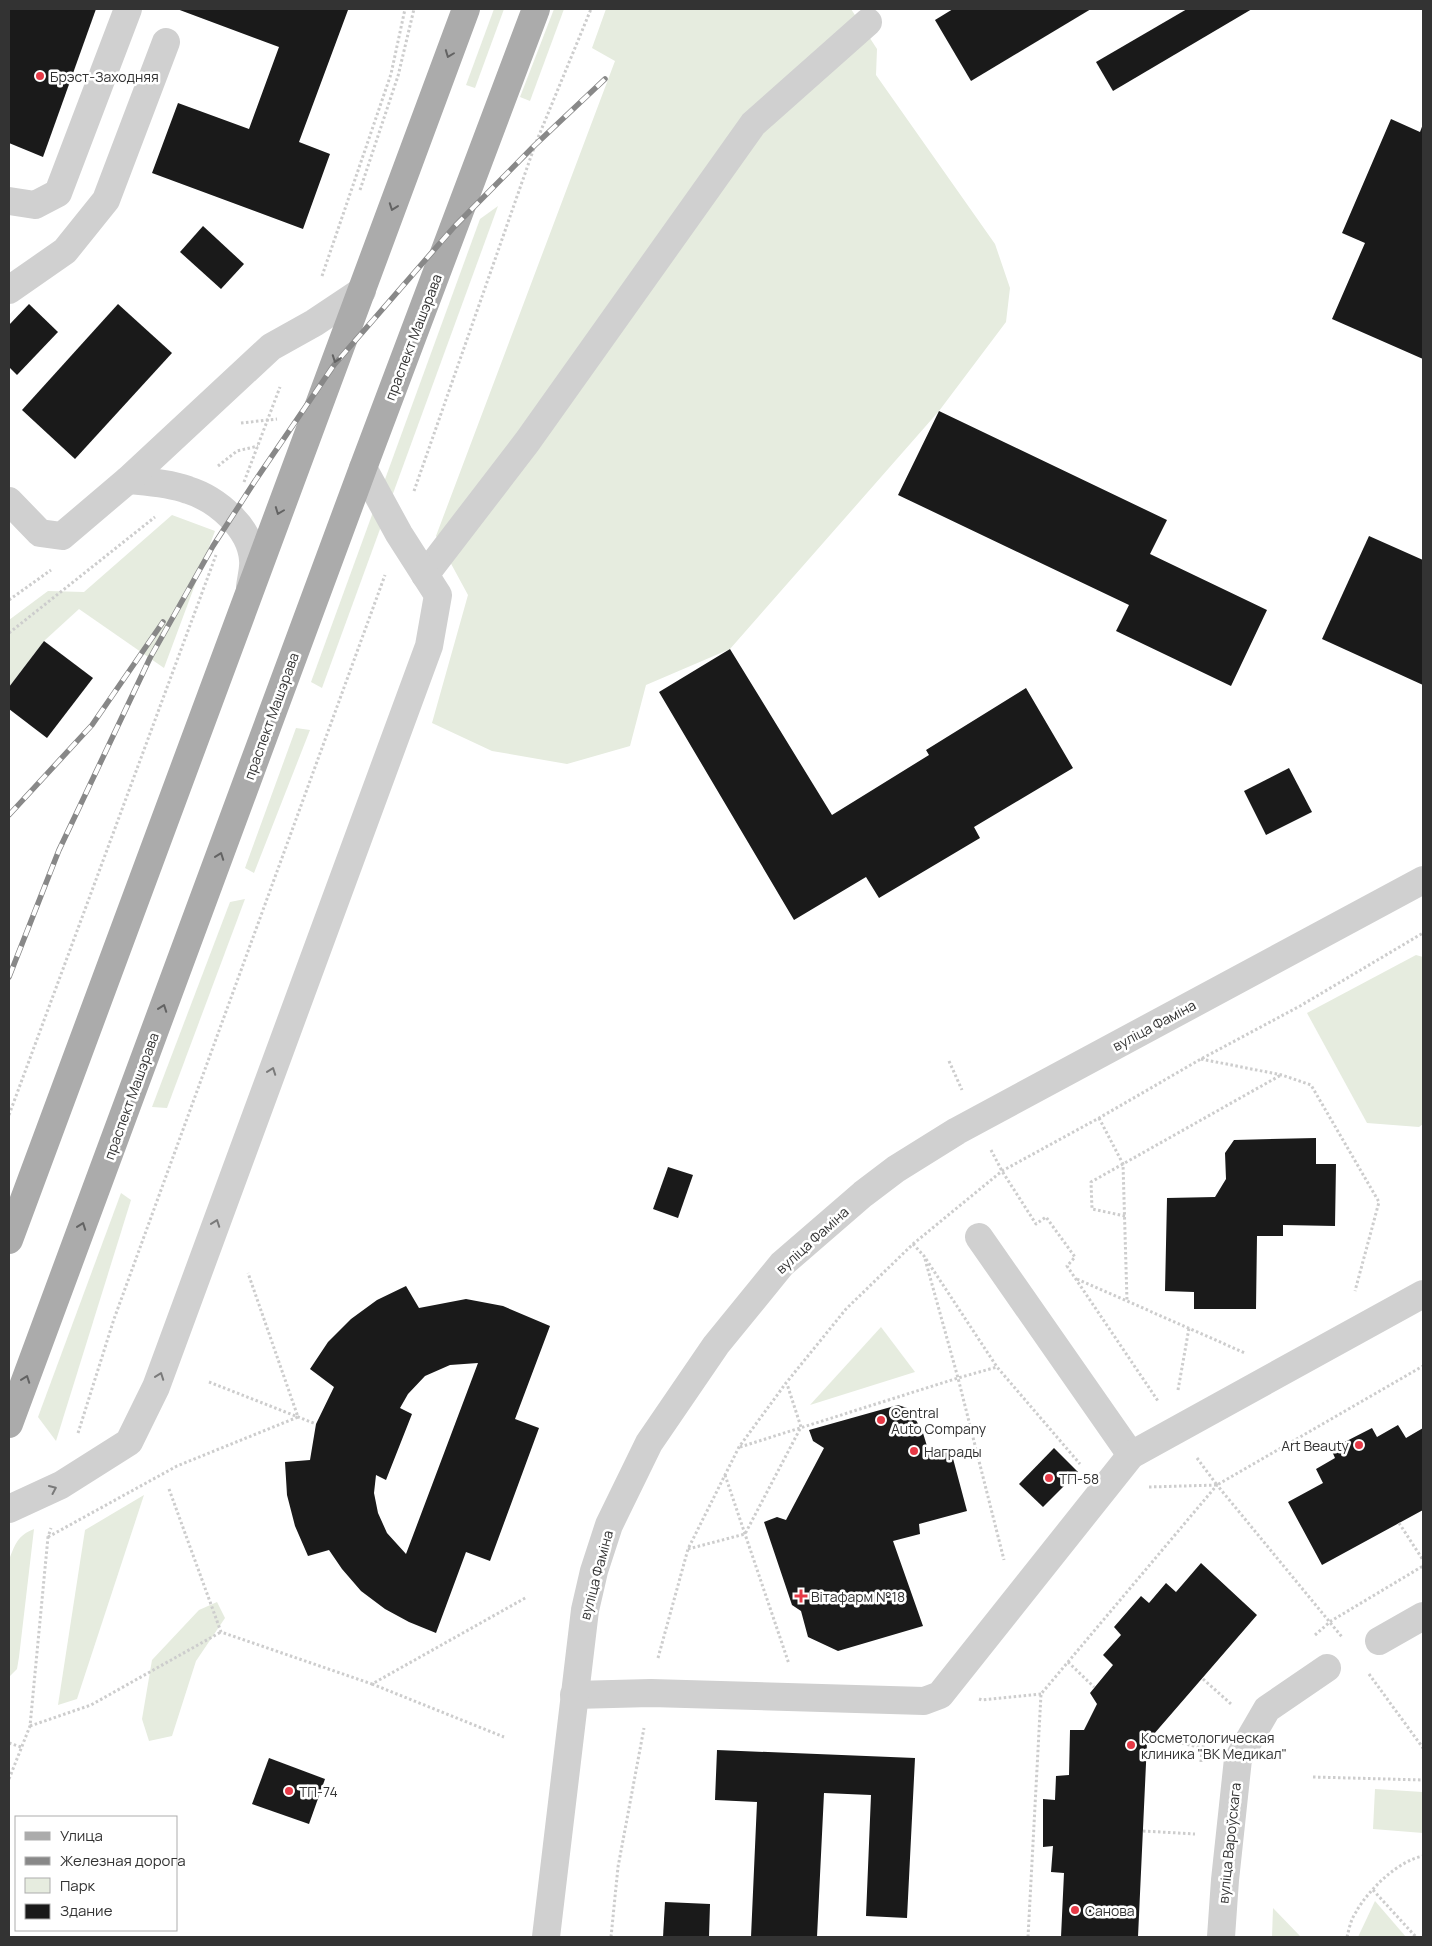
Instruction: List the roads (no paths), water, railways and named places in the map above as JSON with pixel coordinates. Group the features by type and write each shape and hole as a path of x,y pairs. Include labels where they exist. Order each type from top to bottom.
{"main road":[{"path":"9,1240 466,9"},
{"name":"праспект Машэрава","path":"9,1424 363,468 536,9"}],"street":[{"path":"9,201 35,205 58,193 128,9"},
{"path":"425,575 528,442 753,124 868,22"},
{"path":"9,290 66,251 106,200 166,42"},
{"path":"9,501 40,533 62,536 128,480 271,347 362,291"},
{"path":"9,1509 61,1485 129,1442 156,1387 429,646 438,595 400,534 363,468"},
{"path":"128,480 163,483 190,490 218,506 231,517 248,540 253,560 250,588"},
{"name":"вуліца Фаміна","path":"546,1937 585,1610 594,1570 609,1525 649,1443 716,1344 782,1264 876,1184 896,1169 957,1131 1423,880"},
{"path":"979,1237 1131,1455"},
{"path":"574,1695 651,1693 924,1701 932,1698 940,1694 949,1684 1131,1455 1172,1422 1423,1294"},
{"path":"1380,1641 1423,1616"},
{"name":"вуліца Вароўскага","path":"1221,1937 1238,1760 1267,1710 1327,1668"}],"railway":[{"path":"9,977 59,850 150,658 213,546 255,481 334,365 454,227 535,145 605,79"},
{"path":"9,815 92,725 163,622"}],"place":[{"name":"Брэст-Заходняя","path":"40,76"},
{"name":"Central Auto Company","path":"881,1420"},
{"name":"Art Beauty","path":"1359,1445"},
{"name":"Награды","path":"914,1451"},
{"name":"ТП-58","path":"1049,1478"},
{"name":"Вітафарм №18","path":"801,1596"},
{"name":"Косметологическая клиника \"ВК Медикал\"","path":"1131,1745"},
{"name":"ТП-74","path":"289,1791"},
{"name":"Санова","path":"1075,1910"}]}
